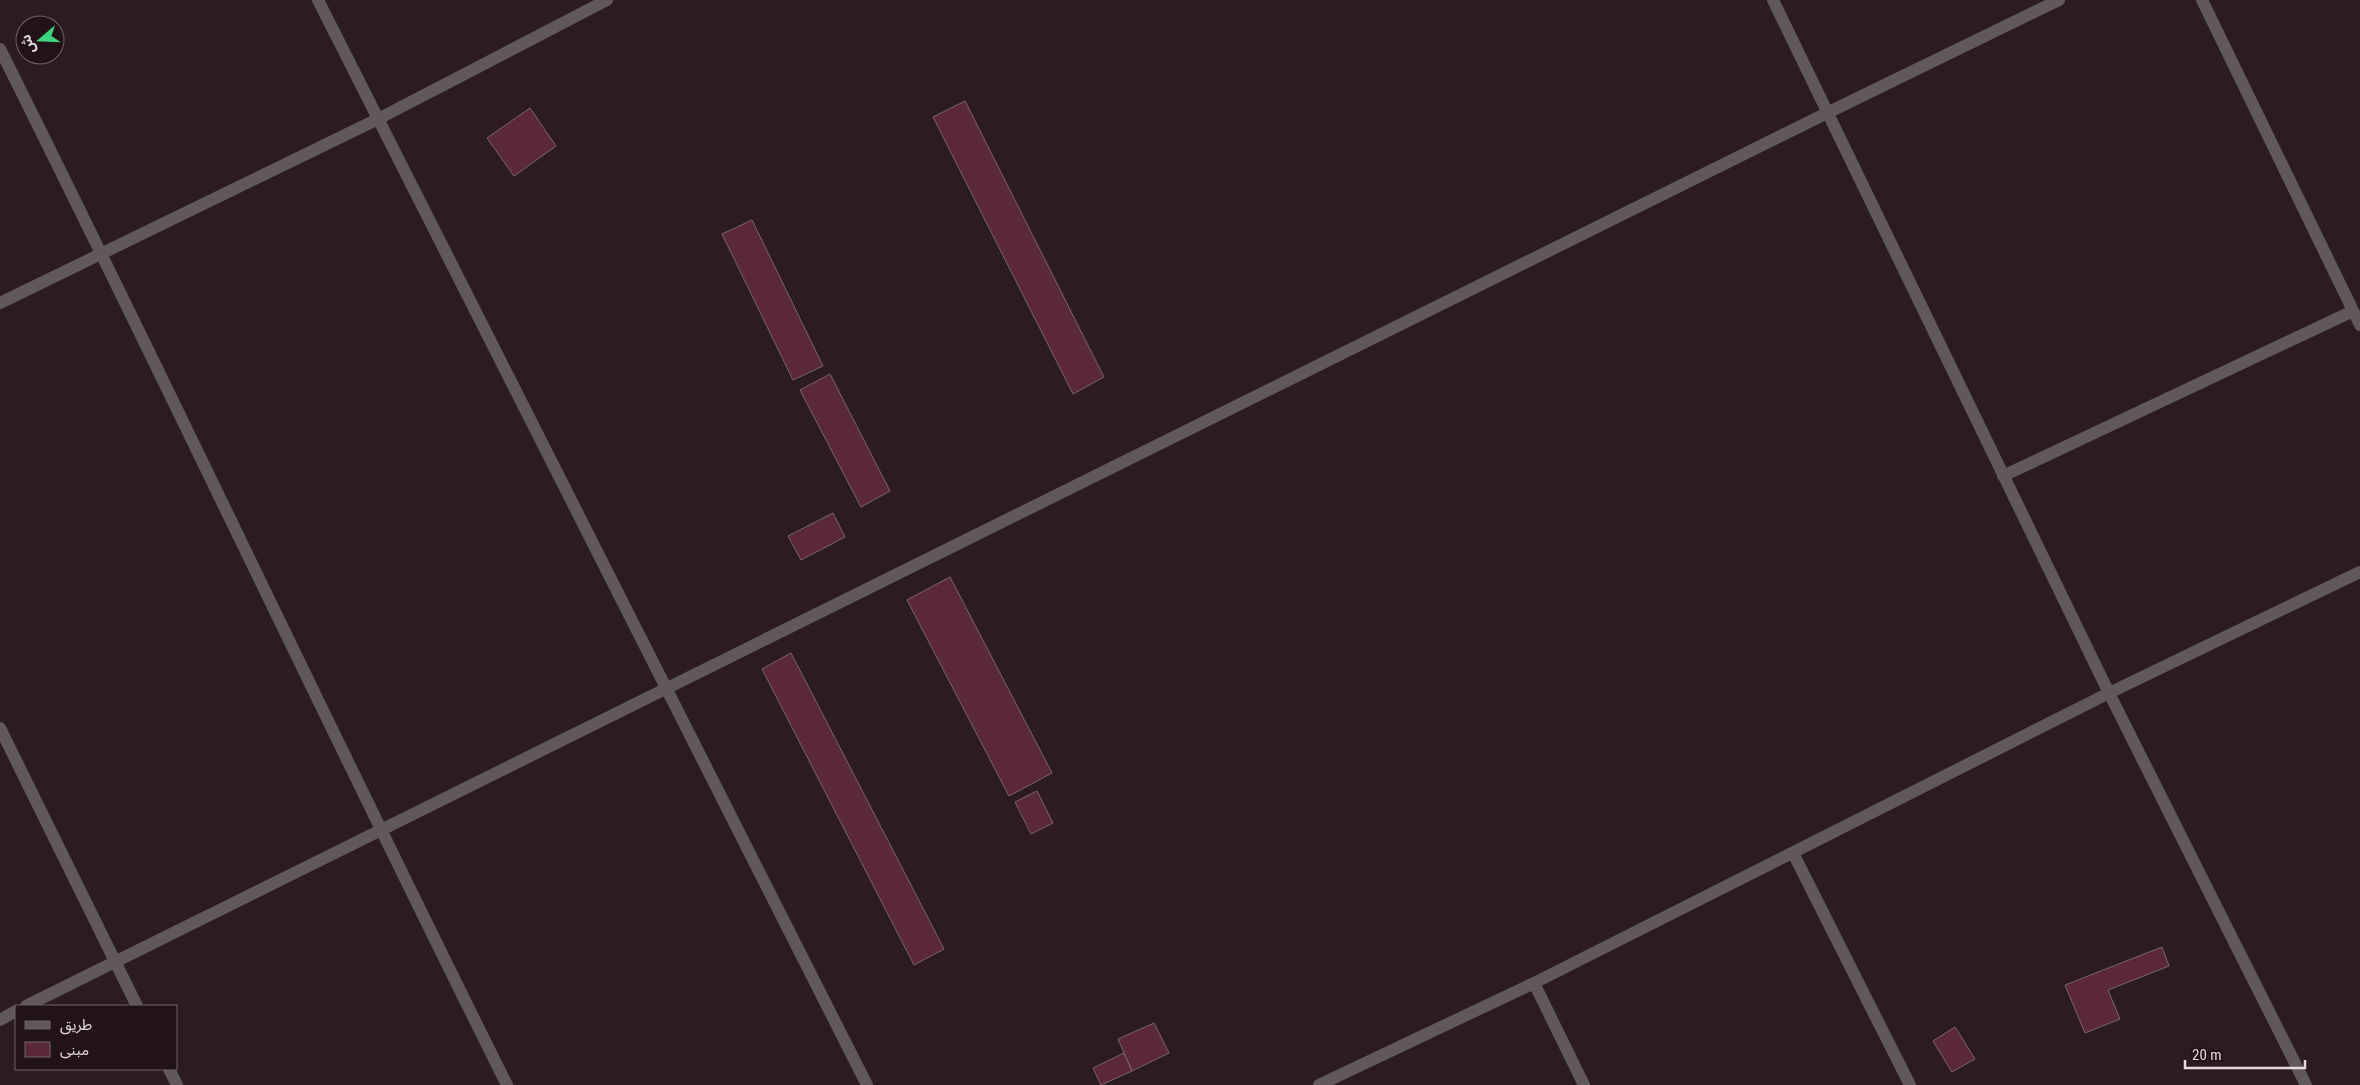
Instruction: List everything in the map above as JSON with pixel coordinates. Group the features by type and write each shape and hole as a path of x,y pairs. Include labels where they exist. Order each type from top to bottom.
{"street":[{"path":"318,0 867,1085"},
{"path":"0,303 378,119 607,0"},
{"path":"1773,0 2109,693 2306,1085"},
{"path":"28,1005 1827,113 2059,0"},
{"path":"2202,0 2360,325"},
{"path":"0,49 102,254 380,831 507,1085"},
{"path":"2003,476 2354,311"},
{"path":"1319,1085 1534,983 2109,693 2360,572"},
{"path":"0,728 136,1005"},
{"path":"1793,853 1910,1085"},
{"path":"1534,983 1584,1085"},
{"path":"0,1020 15,1012"},
{"path":"170,1070 177,1085"}],"building":[{"path":"965,101 1104,377 1073,394 933,117"},
{"path":"530,108 556,146 514,176 487,138"},
{"path":"752,220 823,366 793,380 722,234"},
{"path":"830,374 890,491 861,507 800,390"},
{"path":"833,513 845,537 801,560 788,536"},
{"path":"950,577 1052,773 1009,796 907,600"},
{"path":"791,653 944,949 914,965 762,669"},
{"path":"1037,791 1053,823 1031,834 1015,802"},
{"path":"2162,947 2169,966 2108,990 2120,1019 2085,1033 2065,985"},
{"path":"1154,1023 1169,1053 1132,1071 1118,1039"},
{"path":"1955,1027 1975,1059 1952,1072 1933,1041"},
{"path":"1124,1053 1132,1071 1101,1085 1093,1068"}]}
